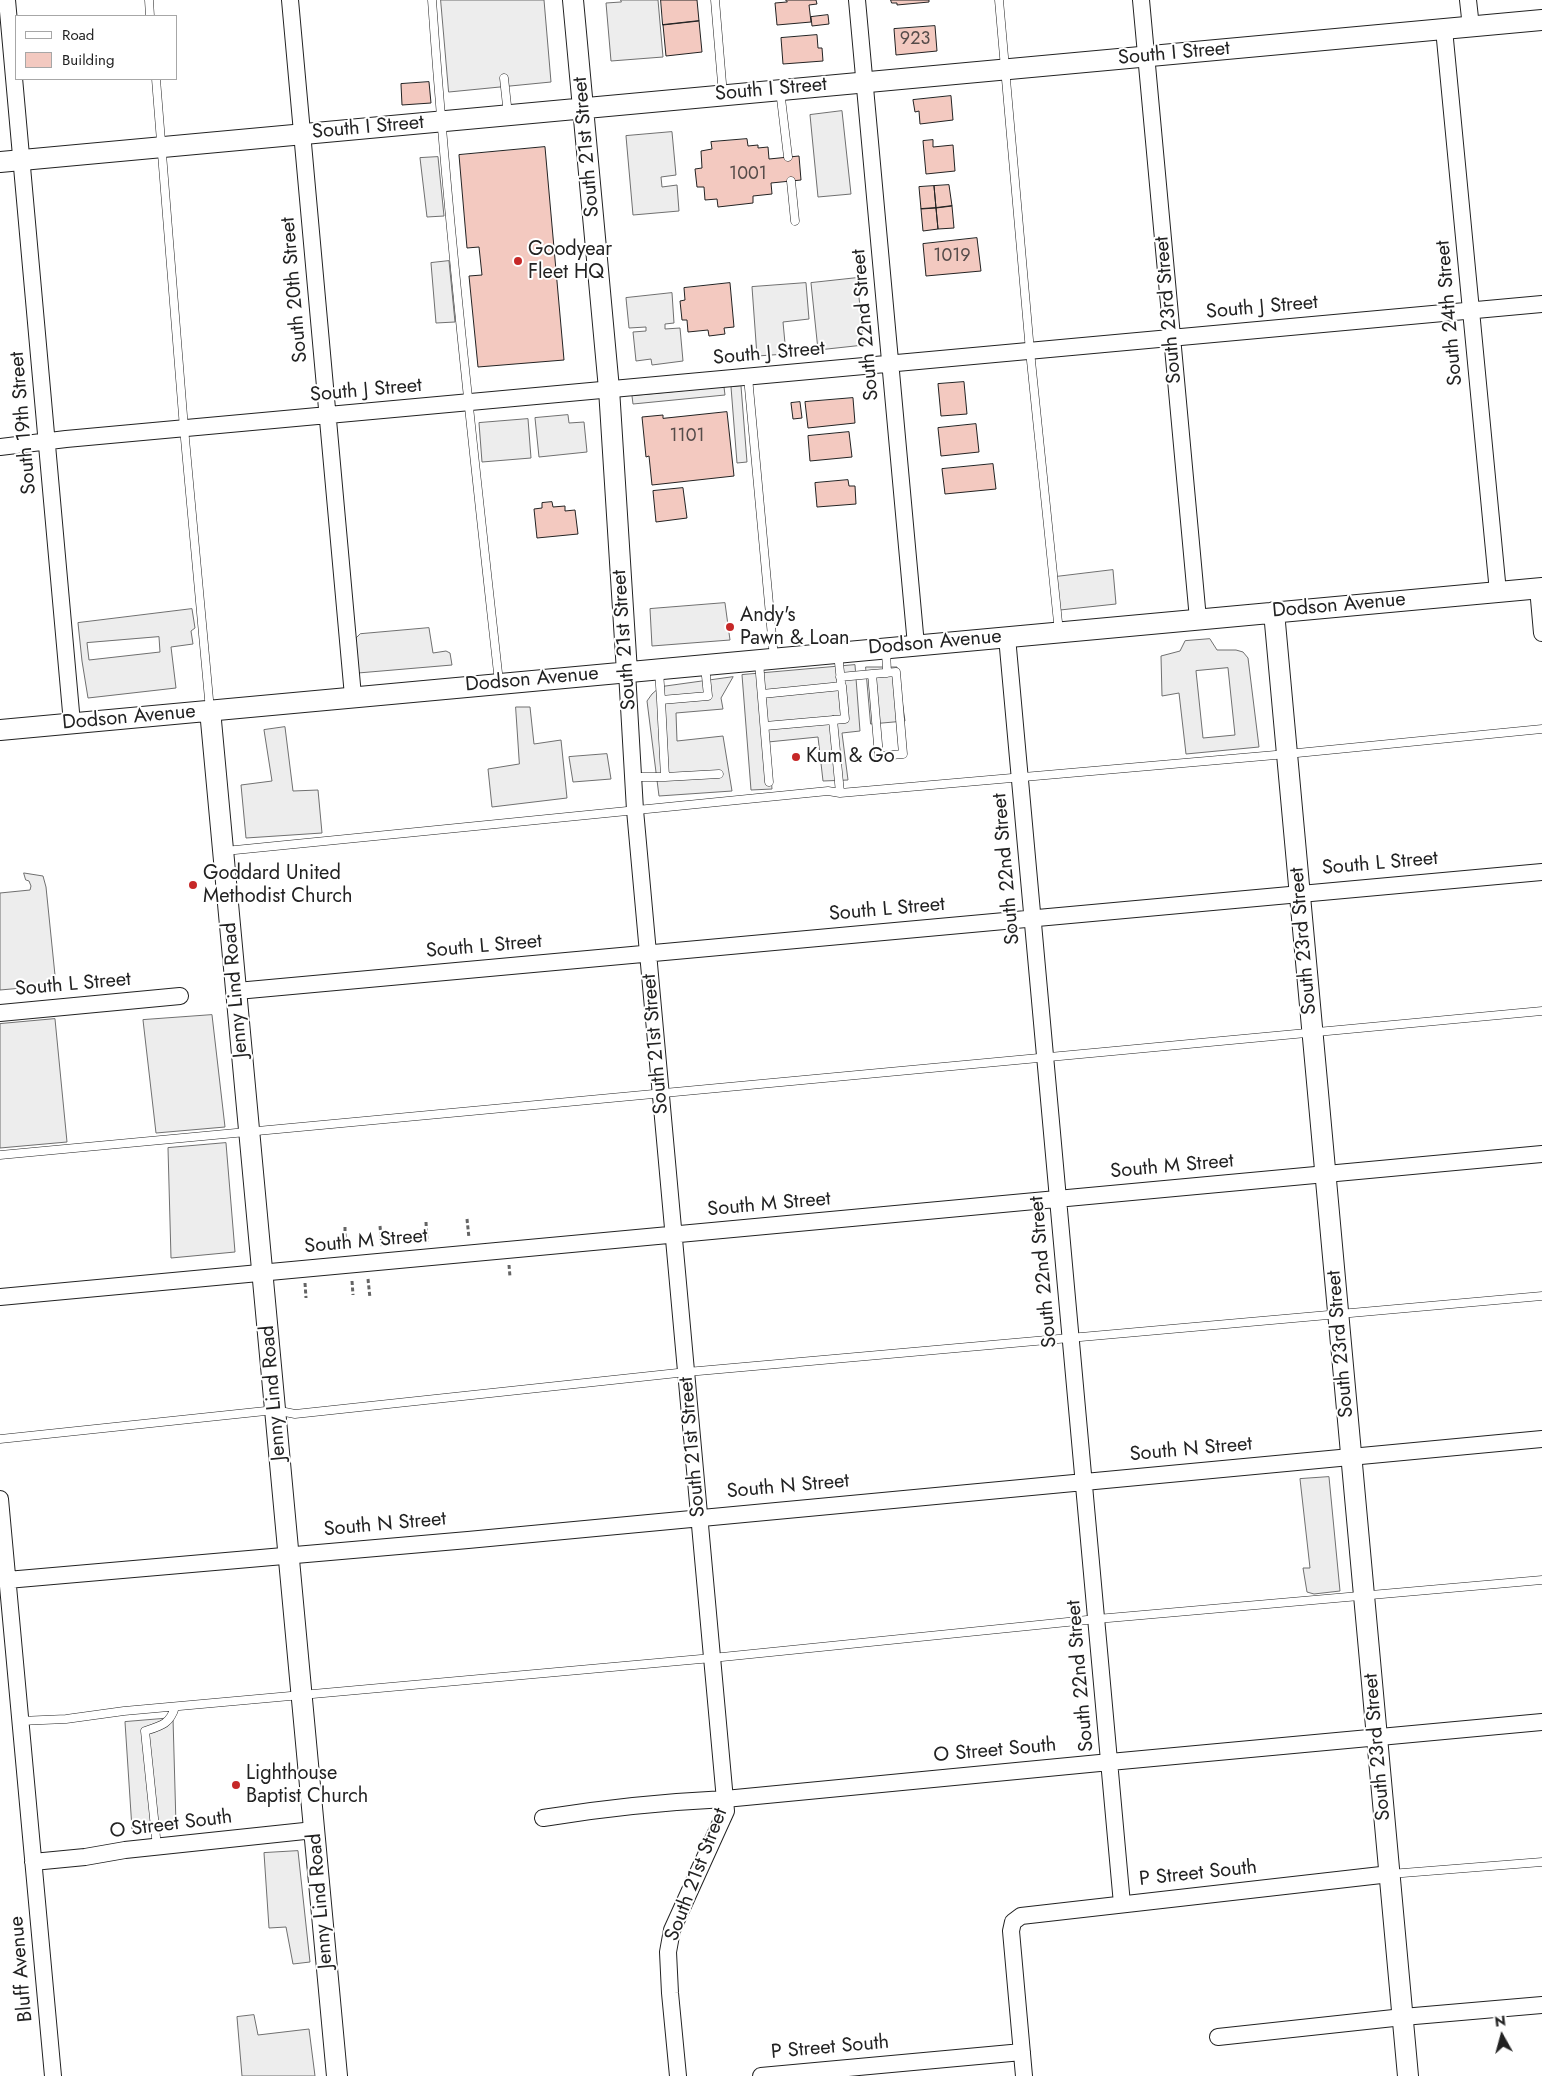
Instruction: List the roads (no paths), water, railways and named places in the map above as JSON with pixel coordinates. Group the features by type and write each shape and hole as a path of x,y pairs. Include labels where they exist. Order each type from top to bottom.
{"street":[{"name":"South 19th Street","path":"7,0 72,723"},
{"name":"South 20th Street","path":"290,0 353,696"},
{"name":"South 21st Street","path":"573,0 609,389 635,810 726,1811 672,1930 668,1952 678,2076"},
{"name":"South 22nd Street","path":"857,0 916,645"},
{"name":"South 23rd Street","path":"1141,0 1198,619"},
{"path":"1468,0 1471,27"},
{"name":"South I Street","path":"0,162 1542,20"},
{"name":"South 24th Street","path":"1444,29 1498,592"},
{"name":"South J Street","path":"0,447 184,428 1542,304"},
{"path":"1540,588 1542,633"},
{"name":"Dodson Avenue","path":"0,730 1540,588"},
{"name":"South 23rd Street","path":"1274,612 1408,2076"},
{"name":"South 22nd Street","path":"1007,637 1122,1904"},
{"name":"Jenny Lind Road","path":"210,710 337,2076"},
{"name":"South L Street","path":"237,991 1300,892 1542,872"},
{"name":"South L Street","path":"0,1012 180,996"},
{"name":"South M Street","path":"0,1297 1542,1154"},
{"name":"South N Street","path":"7,1580 468,1540 1542,1439"},
{"name":"Bluff Avenue","path":"0,1499 54,2076"},
{"name":"O Street South","path":"543,1818 618,1806 725,1799 1542,1722"},
{"name":"O Street South","path":"34,1862 85,1857 125,1850 314,1830"},
{"name":"P Street South","path":"761,2076 1022,2052 1011,1931 1013,1922 1020,1916 1390,1874"},
{"path":"1218,2038 1403,2017 1542,2005"},
{"path":"1022,2052 1024,2076"}],"lane":[{"path":"148,0 150,15"},
{"path":"432,0 440,121 468,403 499,683"},
{"path":"715,0 723,95"},
{"path":"998,0 1030,351 1060,632"},
{"path":"504,78 508,115"},
{"path":"156,80 163,147 184,428 210,710"},
{"path":"780,90 788,157"},
{"path":"791,181 795,221"},
{"path":"748,377 766,659 762,694 769,782"},
{"path":"886,648 887,673"},
{"path":"764,726 845,719 838,652"},
{"path":"661,700 708,696 705,664"},
{"path":"659,668 665,777"},
{"path":"840,677 872,674 887,673 896,672 903,754 879,756 872,674"},
{"path":"762,694 842,686"},
{"path":"833,720 840,793"},
{"path":"223,851 828,792 840,793 1287,754 1542,729"},
{"path":"634,777 719,774"},
{"path":"0,1155 1542,1011"},
{"path":"0,1439 275,1410 294,1414 687,1372 1542,1296"},
{"path":"20,1721 712,1658 1097,1619 1542,1580"},
{"path":"157,1847 145,1731 167,1724 173,1716 175,1708"},
{"path":"1390,1874 1542,1862"}],"place":[{"name":"Goodyear Fleet HQ","path":"518,261"},
{"name":"Andy's Pawn & Loan","path":"730,627"},
{"name":"Kum & Go","path":"796,757"},
{"name":"Goddard United Methodist Church","path":"193,885"},
{"name":"Lighthouse Baptist Church","path":"236,1785"}]}
